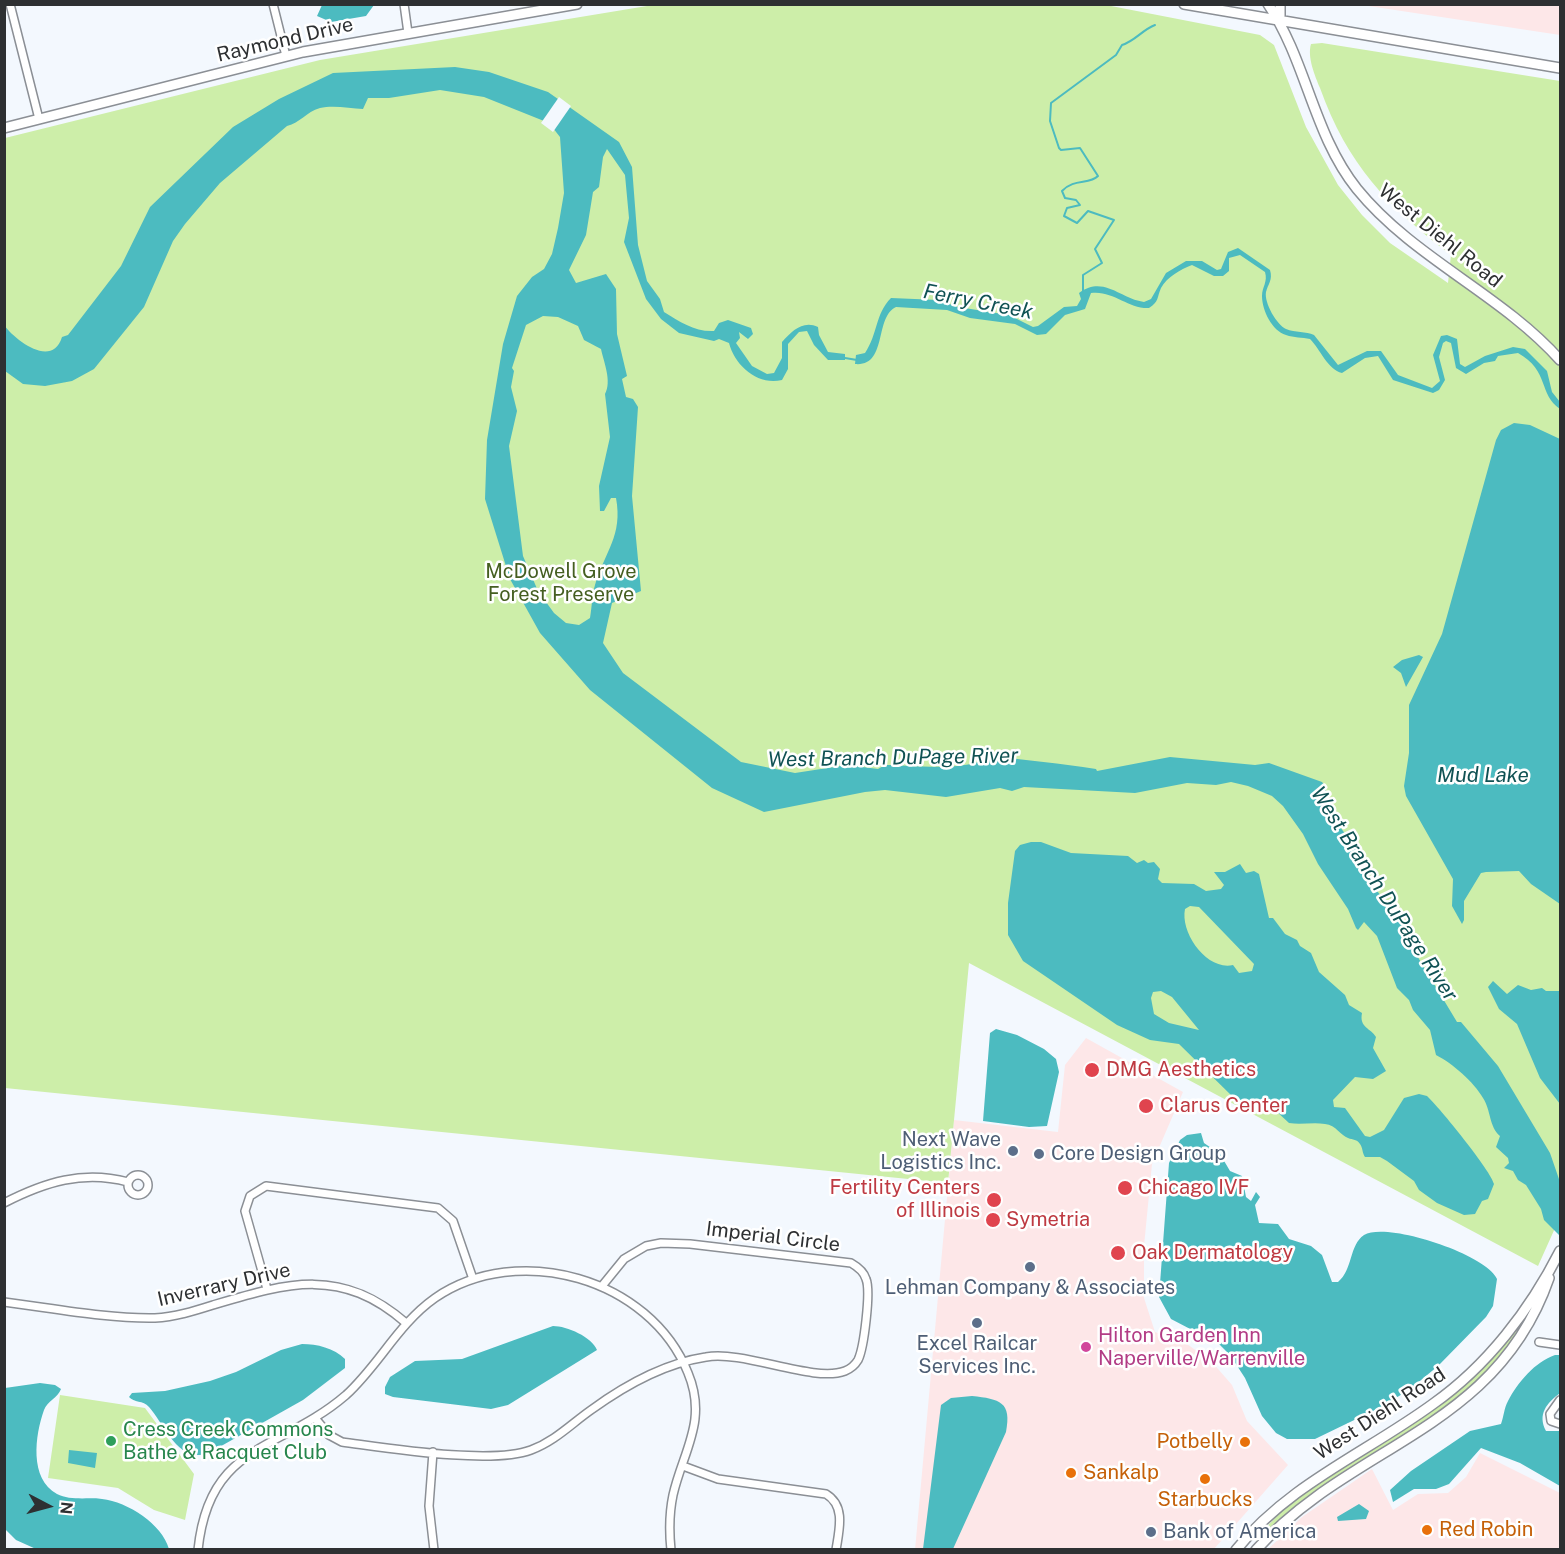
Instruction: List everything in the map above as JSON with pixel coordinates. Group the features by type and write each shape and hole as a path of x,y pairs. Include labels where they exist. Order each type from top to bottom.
{"street":[{"path":"10,4 39,119"},
{"path":"273,4 286,56"},
{"path":"404,4 408,33"},
{"name":"Raymond Drive","path":"4,128 286,56 577,4"},
{"path":"1184,4 1560,68"},
{"name":"West Diehl Road","path":"1268,4 1280,21 1323,134 1341,166 1363,196 1391,224 1515,318 1560,360"},
{"name":"West Diehl Road","path":"1280,4 1280,21"},
{"path":"4,1203 45,1184 70,1178 103,1177 128,1182"},
{"path":"267,1288 245,1211 250,1196 266,1186 438,1208 453,1221 473,1279"},
{"name":"Imperial Circle","path":"602,1286 617,1265 635,1251 672,1242 839,1261 855,1265 864,1274 868,1291 861,1353 856,1363 844,1372 814,1371 720,1355 683,1362"},
{"name":"West Diehl Road","path":"1236,1550 1263,1519 1295,1492 1431,1406 1460,1383 1502,1340 1559,1254"},
{"name":"West Diehl Road","path":"1256,1550 1301,1506 1440,1418 1488,1378 1515,1345 1541,1301 1552,1267"},
{"path":"198,1550 205,1509 216,1486 235,1464 251,1451 315,1418 364,1377 406,1323 436,1297 473,1279 520,1271 548,1272 602,1286 624,1298 653,1321 683,1362 690,1378 695,1406 694,1433 674,1494 670,1516 671,1550"},
{"name":"Inverrary Drive","path":"4,1302 155,1318 183,1314 267,1288 303,1284 337,1287 371,1299 406,1323"},
{"path":"1539,1342 1560,1345"},
{"path":"315,1418 329,1435 342,1442 497,1456 530,1450 558,1436 619,1392 683,1362"},
{"path":"1560,1400 1550,1414 1551,1421 1560,1424"},
{"path":"433,1452 429,1506 434,1550"},
{"path":"684,1466 718,1479 822,1492 830,1496 839,1513 836,1550"}],"shaded area":[{"path":"1362,5 1560,5 1560,35"},
{"path":"1086,1038 1183,1092 1152,1164 1144,1246 1144,1298 1155,1332 1187,1344 1212,1362 1232,1385 1247,1421 1288,1465 1214,1549 915,1550 954,1120 1058,1132 1065,1065"},
{"path":"1480,1453 1560,1493 1560,1549 1267,1550 1302,1517 1372,1469 1393,1510 1418,1494 1448,1493 1466,1477"}],"green space":[{"name":"McDowell Grove Forest Preserve","path":"653,5 1106,5 1260,35 1274,45 1306,127 1338,185 1362,215 1390,243 1448,283 1451,255 1389,201 1357,162 1343,139 1314,72 1310,55 1311,44 1322,43 1560,81 1560,1217 1538,1266 969,963 948,1183 5,1088 5,138 320,60"},
{"path":"1515,1330 1518,1331 1490,1368 1458,1399 1304,1501 1257,1541 1255,1539 1296,1496 1452,1395 1475,1375"},
{"name":"Cress Creek Commons Bathe & Racquet Club","path":"60,1395 145,1408 194,1474 185,1520 154,1510 118,1488 48,1478"}],"water":[{"path":"322,4 374,5 366,16 331,22 317,16"},
{"path":"455,67 489,72 548,92 619,142 632,167 638,245 647,281 660,299 664,312 700,330 714,331 719,323 728,320 751,328 753,334 748,339 739,332 740,338 736,343 752,366 767,374 774,373 782,358 782,342 803,326 818,327 819,335 828,352 845,354 845,360 828,360 814,345 807,331 799,332 788,344 788,369 782,380 764,380 742,366 729,343 719,339 714,341 679,333 661,319 646,299 624,242 629,218 625,175 607,149 603,157 599,187 593,192 586,235 569,270 576,283 606,274 616,289 617,334 627,376 622,379 626,397 633,399 638,407 632,496 641,591 612,603 603,643 623,673 741,762 795,773 847,765 878,769 885,765 956,766 982,761 991,755 1083,767 1097,771 1170,757 1255,765 1269,763 1322,782 1326,787 1324,805 1354,846 1373,886 1414,936 1416,954 1457,1022 1461,1022 1498,1066 1550,1153 1560,1182 1560,1236 1544,1220 1541,1209 1526,1185 1518,1180 1513,1171 1504,1168 1509,1163 1508,1158 1496,1147 1500,1136 1494,1128 1486,1103 1462,1074 1436,1055 1430,1030 1413,1010 1409,1000 1397,988 1377,936 1364,922 1358,930 1356,928 1348,909 1318,864 1303,834 1283,806 1272,796 1231,782 1216,785 1187,783 1135,793 1024,787 1012,791 1000,788 946,797 885,790 764,812 712,788 590,690 540,633 510,579 485,499 487,440 503,344 517,296 532,277 544,269 552,254 564,193 560,137 549,123 484,97 440,90 389,98 368,98 363,109 330,107 315,110 287,126 220,183 185,224 173,241 144,307 94,369 72,381 45,386 23,384 5,371 4,325 16,338 33,349 50,351 57,346 121,266 150,207 233,127 279,99 333,73","holes":["543,316 558,317 578,326 584,340 601,349 608,378 605,394 610,437 599,486 600,511 604,511 611,498 616,498 618,511 612,543 594,589 590,618 579,625 566,623 554,613 538,591 523,556 509,446 517,411 511,387 514,371 512,368 526,325"]},
{"path":"1238,248 1270,270 1271,279 1266,297 1272,313 1282,327 1314,335 1338,365 1367,351 1381,351 1398,375 1432,388 1440,381 1433,355 1441,336 1447,335 1457,339 1460,364 1465,367 1485,356 1513,347 1525,349 1547,371 1552,392 1560,402 1560,409 1553,403 1535,367 1518,353 1498,356 1495,361 1484,363 1466,374 1456,368 1451,343 1446,341 1443,343 1439,357 1445,380 1439,390 1433,393 1393,380 1378,356 1365,358 1342,373 1337,371 1328,364 1310,339 1286,335 1272,325 1262,302 1265,272 1240,255 1229,258 1229,271 1223,276 1214,276 1192,265 1179,271 1164,284 1156,301 1149,308 1134,306 1106,294 1091,293 1085,309 1065,315 1046,334 1037,335 1015,324 970,318 947,310 896,307 889,312 877,350 872,358 865,363 855,364 856,355 865,353 869,346 879,317 891,298 938,300 958,307 1009,315 1033,327 1038,326 1064,307 1077,306 1081,299 1079,293 1088,288 1104,287 1144,302 1151,299 1166,273 1186,261 1202,261 1217,270 1221,269 1228,252"},
{"name":"Mud Lake","path":"1514,423 1530,425 1560,439 1560,904 1531,884 1519,871 1481,873 1464,901 1462,924 1452,906 1453,879 1406,796 1404,786 1409,753 1409,705 1442,634 1496,440 1501,430"},
{"path":"1419,655 1423,657 1406,687 1401,673 1393,667 1402,660"},
{"path":"1041,842 1071,853 1128,856 1137,863 1144,860 1148,863 1154,862 1160,869 1158,879 1162,883 1194,884 1206,891 1221,889 1224,885 1214,872 1225,872 1240,864 1246,873 1254,871 1259,874 1269,918 1273,918 1285,934 1297,940 1300,946 1311,953 1319,972 1345,995 1349,1005 1362,1013 1362,1022 1376,1037 1373,1048 1386,1071 1373,1079 1355,1077 1333,1100 1334,1107 1345,1108 1365,1136 1370,1137 1384,1130 1404,1098 1419,1094 1427,1096 1491,1177 1494,1184 1488,1199 1482,1201 1475,1214 1464,1215 1437,1203 1419,1190 1414,1181 1387,1161 1380,1157 1365,1157 1356,1140 1345,1137 1329,1125 1289,1123 1275,1110 1234,1098 1179,1044 1150,1040 1117,1025 1023,961 1008,935 1008,903 1015,851 1020,845","holes":["1190,906 1199,907 1254,964 1252,971 1239,973 1233,965 1214,962 1197,948 1191,939 1185,919 1185,909","1161,991 1172,997 1199,1030 1169,1023 1154,1014 1151,998 1153,992"]},
{"path":"1493,981 1507,994 1518,985 1531,990 1542,988 1546,991 1560,991 1560,1104 1540,1078 1517,1024 1499,1009 1488,987"},
{"path":"996,1029 1017,1035 1044,1049 1056,1059 1059,1072 1047,1126 1029,1127 983,1121 990,1033"},
{"path":"1201,1133 1204,1143 1220,1154 1230,1171 1242,1176 1246,1197 1251,1201 1256,1192 1260,1197 1255,1205 1259,1223 1278,1224 1289,1239 1311,1246 1322,1255 1332,1282 1338,1282 1343,1277 1359,1239 1364,1235 1376,1232 1414,1236 1457,1251 1490,1270 1497,1279 1493,1306 1486,1317 1438,1366 1409,1390 1379,1408 1315,1439 1287,1439 1276,1433 1262,1416 1245,1378 1230,1355 1219,1344 1171,1319 1159,1297 1169,1163 1180,1140 1187,1135"},
{"path":"553,1326 578,1333 590,1341 597,1350 508,1405 491,1409 393,1397 385,1394 385,1387 390,1377 415,1361 462,1359"},
{"path":"302,1344 331,1349 345,1359 345,1368 303,1400 207,1454 188,1453 173,1440 149,1407 129,1397 132,1393 165,1391 210,1381 236,1372 281,1350"},
{"path":"1560,1355 1560,1393 1547,1405 1543,1414 1543,1425 1546,1431 1560,1431 1560,1486 1520,1463 1481,1448 1449,1484 1436,1489 1414,1489 1393,1502 1390,1490 1411,1471 1470,1431 1501,1424 1507,1404 1522,1380 1541,1362"},
{"path":"40,1383 55,1385 61,1389 45,1407 38,1432 38,1467 48,1487 62,1496 102,1499 133,1510 152,1523 169,1549 36,1549 16,1540 5,1529 5,1388"},
{"path":"972,1396 1002,1404 1007,1414 1006,1432 953,1549 923,1549 941,1405 951,1398"},
{"path":"69,1450 97,1453 95,1468 68,1463"},
{"path":"1359,1504 1369,1511 1366,1519 1338,1521 1337,1517"}],"pier":[{"path":"559,97 571,106 553,132 541,123"}],"waterway":[{"path":"1083,293 1083,275 1102,263 1095,249 1114,220 1088,211 1077,223 1064,216 1067,208 1080,205 1076,200 1065,198 1062,191 1071,184 1098,176 1080,148 1061,150 1059,148 1050,121 1051,103 1116,55 1122,45 1155,25"},
{"name":"Ferry Creek","path":"845,358 857,360"}],"place":[{"name":"DMG Aesthetics","path":"1092,1070"},
{"name":"Clarus Center","path":"1146,1106"},
{"name":"Next Wave Logistics Inc.","path":"1013,1151"},
{"name":"Core Design Group","path":"1039,1154"},
{"name":"Chicago IVF","path":"1125,1188"},
{"name":"Fertility Centers of Illinois","path":"994,1200"},
{"name":"Symetria","path":"993,1220"},
{"name":"Oak Dermatology","path":"1118,1253"},
{"name":"Lehman Company & Associates","path":"1030,1267"},
{"name":"Excel Railcar Services Inc.","path":"977,1323"},
{"name":"Hilton Garden Inn Naperville/Warrenville","path":"1086,1347"},
{"name":"Cress Creek Commons Bathe & Racquet Club","path":"111,1441"},
{"name":"Potbelly","path":"1245,1442"},
{"name":"Sankalp","path":"1071,1473"},
{"name":"Starbucks","path":"1205,1479"},
{"name":"Red Robin","path":"1427,1530"},
{"name":"Bank of America","path":"1151,1532"}],"water label":[{"name":"West Branch DuPage River","path":"893,758"},
{"name":"West Branch DuPage River","path":"1384,894"}]}
